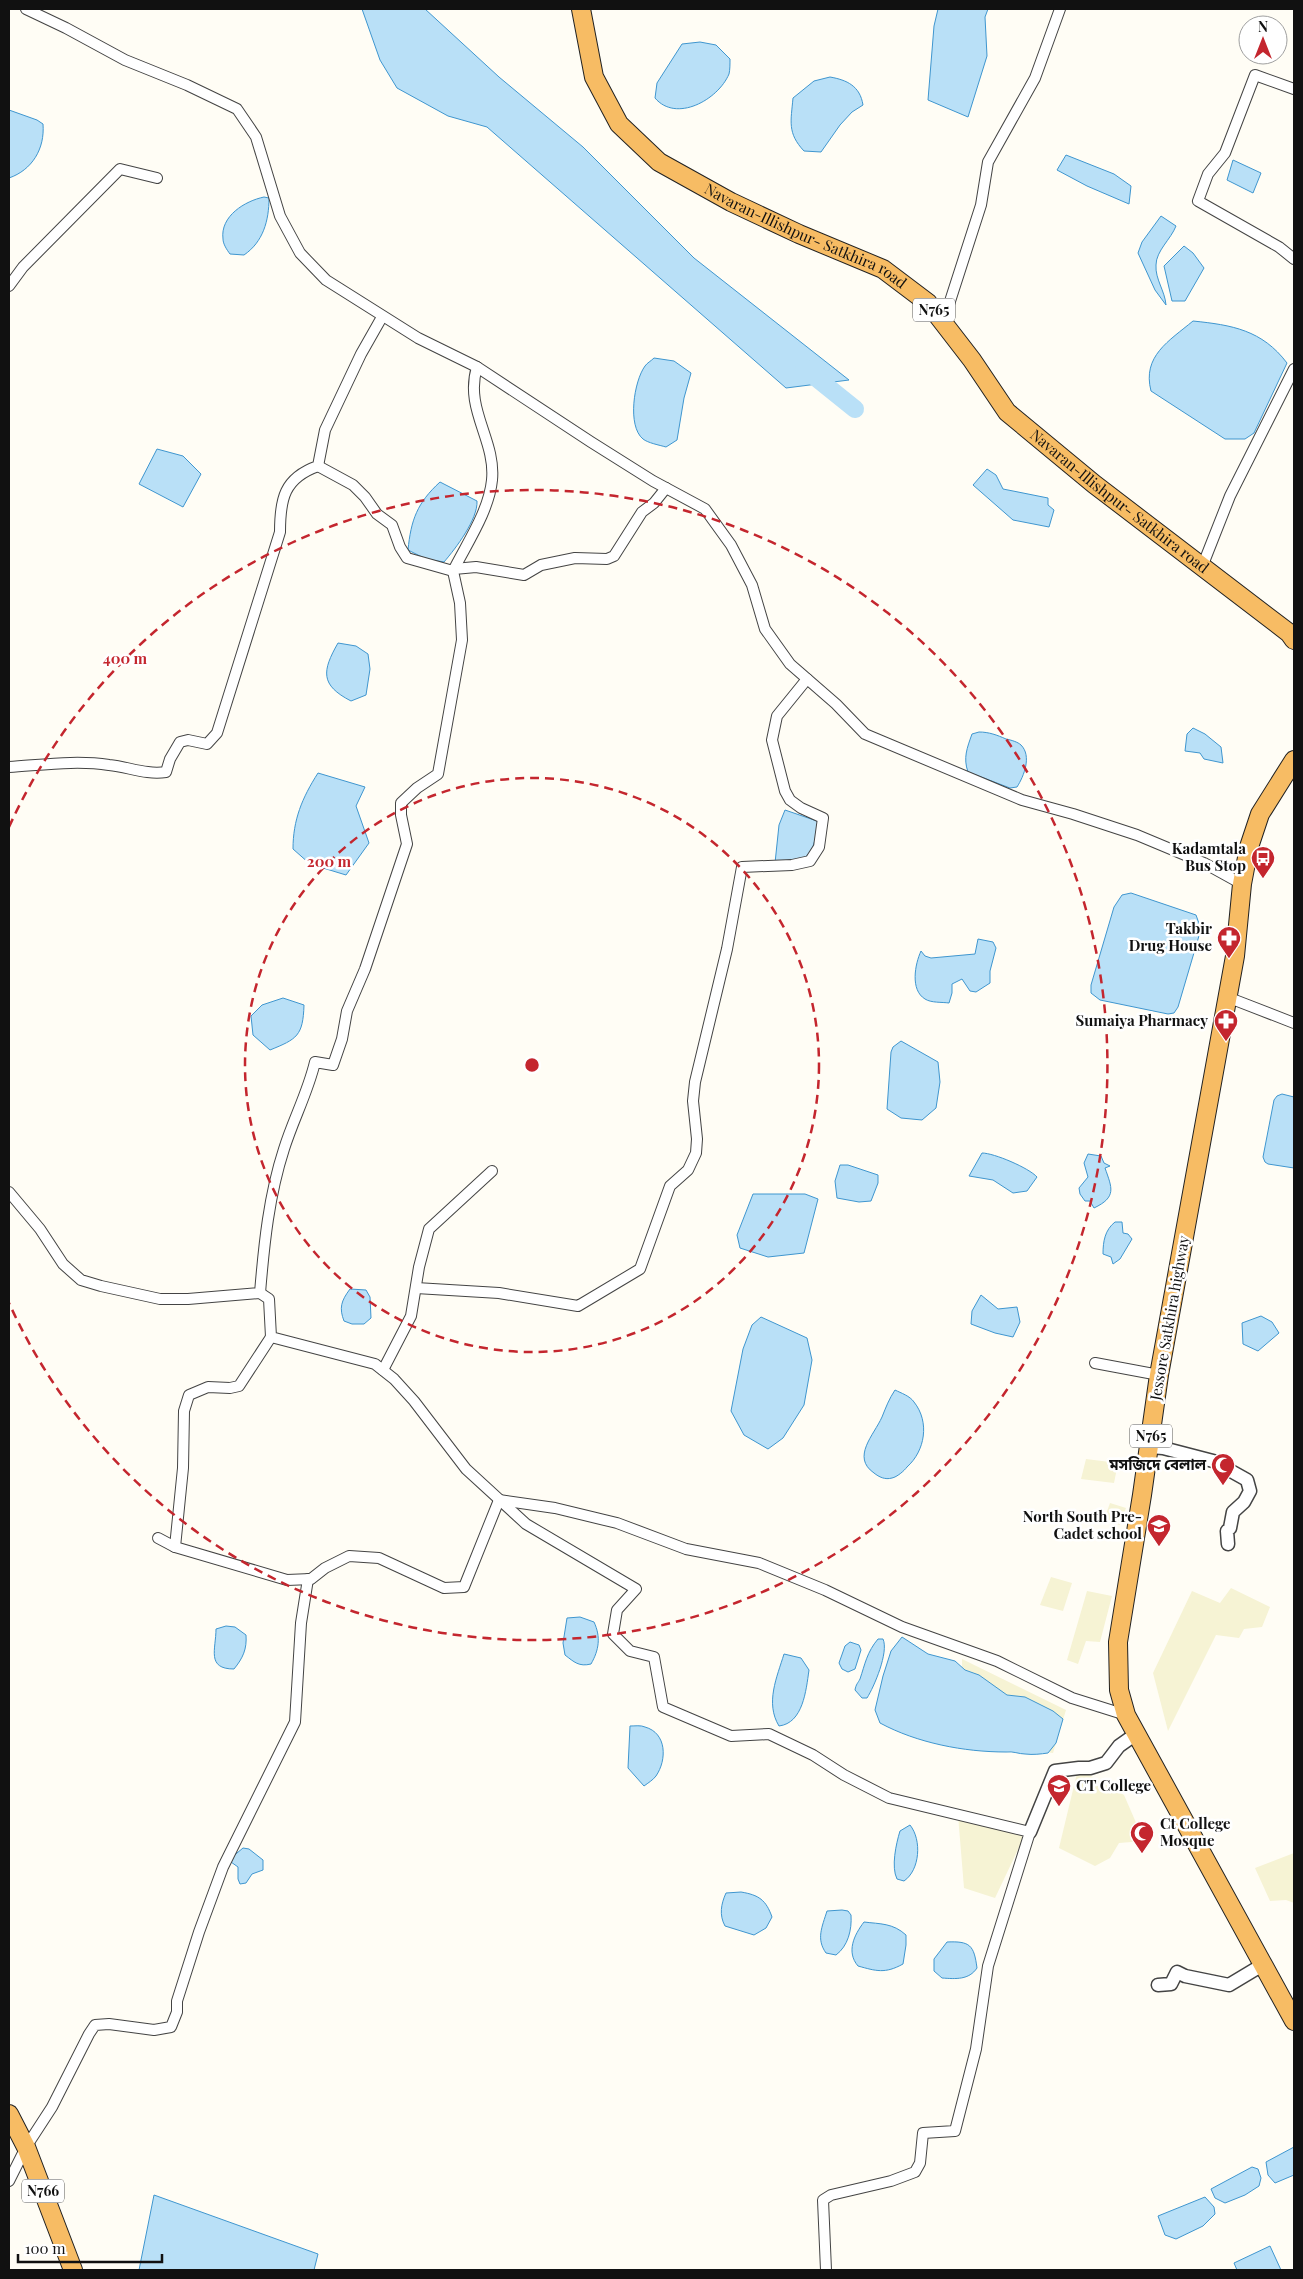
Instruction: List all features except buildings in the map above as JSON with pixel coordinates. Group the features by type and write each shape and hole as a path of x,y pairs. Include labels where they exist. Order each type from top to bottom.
{"highway":[{"name":"Navaran-Illishpur- Satkhira road","path":"581,9 594,77 619,124 659,162 731,202 799,234 883,269 928,303 1007,412 1094,484 1289,633 1294,640"},
{"name":"Jessore Satkhira highway","path":"1293,763 1260,814 1249,847 1242,884 1234,956 1159,1375 1150,1446 1118,1642 1119,1690 1126,1715 1264,1964 1294,2022"},
{"name":"N766","path":"9,2114 26,2147 73,2270"}],"street":[{"path":"26,9 125,60 186,85 237,109 256,137 280,216 300,254 326,280 418,338 477,367 591,442 704,509 731,545 752,584 766,629 790,664 836,704 865,734 1022,800 1138,835 1204,863 1242,884"},
{"path":"943,322 981,205 988,162 1035,78 1060,9"},
{"path":"1294,90 1255,75 1225,153 1208,174 1198,201 1279,247 1294,259"},
{"path":"9,286 23,267 120,169 157,178"},
{"path":"318,466 325,430 361,354 382,317"},
{"path":"260,1292 264,1234 283,1150 309,1086 315,1062 334,1065 339,1051 348,1011 366,969 407,844 401,815 401,803 417,788 438,774 462,640 460,603 454,570 487,507 492,479 491,462 473,396 473,380 477,367"},
{"path":"1202,568 1230,496 1294,370"},
{"path":"9,768 52,763 108,764 156,774 166,772 170,759 180,742 188,740 207,744 217,733 256,613 280,532 280,511 287,488 302,471 318,466 353,485 365,497 376,514 392,526 400,548 407,558 454,570 476,567 524,575 541,565 575,558 607,559 614,556 642,512 654,503 666,488"},
{"path":"416,1288 499,1292 578,1306 640,1269 670,1186 688,1170 696,1152 697,1138 693,1102 695,1082 727,949 742,867 792,865 810,861 819,847 824,818 801,808 790,800 785,791 772,740 777,716 807,679"},
{"path":"1227,997 1294,1023"},
{"path":"383,1370 411,1316 429,1229 492,1171"},
{"path":"9,1192 40,1229 63,1264 81,1280 160,1299 188,1299 260,1292 268,1299 271,1337 240,1386 230,1388 208,1387 189,1395 184,1411 183,1468 175,1547"},
{"path":"271,1337 375,1364 394,1379 414,1401 466,1469 526,1524 636,1589 618,1610 613,1634 630,1651 654,1657 663,1707 730,1736 769,1734 812,1755 844,1776 889,1798 1030,1832"},
{"path":"1095,1363 1159,1375"},
{"path":"1150,1446 1214,1462 1247,1480 1250,1491 1244,1502 1233,1512 1230,1528 1227,1531 1228,1544"},
{"path":"158,1538 175,1547 287,1580 308,1579 349,1556 379,1558 444,1588 464,1587 499,1500"},
{"path":"499,1500 555,1508 617,1524 686,1549 759,1563 825,1590 902,1627 997,1661 1072,1698 1126,1715"},
{"path":"9,2181 26,2147 52,2107 88,2034 96,2025 109,2024 154,2030 171,2027 177,2012 177,2002 199,1932 223,1867 295,1722 301,1623 308,1579"},
{"path":"826,2270 823,2200 831,2195 891,2181 915,2172 920,2163 923,2133 955,2131 976,2049 988,1966 1030,1832 1055,1771 1090,1768 1106,1763 1119,1746 1136,1734"},
{"path":"1158,1985 1170,1984 1175,1979 1175,1973 1177,1972 1185,1976 1229,1985 1264,1964"}],"shaded area":[{"path":"1086,1459 1118,1463 1114,1483 1081,1479"},
{"path":"1110,1503 1126,1508 1120,1525 1104,1520"},
{"path":"1051,1577 1072,1583 1063,1611 1040,1605"},
{"path":"1231,1588 1270,1607 1262,1627 1244,1629 1239,1638 1216,1635 1168,1731 1153,1673 1192,1591 1220,1603"},
{"path":"1087,1591 1112,1596 1100,1642 1086,1641 1078,1664 1067,1660"},
{"path":"962,1659 1066,1710 1053,1753 963,1741"},
{"path":"1078,1769 1124,1795 1144,1841 1119,1843 1110,1858 1095,1866 1059,1848"},
{"path":"958,1815 1024,1837 995,1898 964,1888"},
{"path":"1294,1853 1294,1903 1286,1900 1270,1901 1255,1868"}],"water":[{"path":"362,9 425,9 499,77 583,147 694,258 849,380 786,388 487,127 448,116 397,88 380,60"},
{"path":"938,9 988,9 985,17 987,56 968,117 928,100 934,26"},
{"path":"700,42 716,45 730,59 729,74 724,84 706,100 696,105 674,108 664,105 655,98 657,83 682,44"},
{"path":"830,77 852,85 859,93 863,105 852,112 840,125 821,152 804,151 795,138 791,126 793,98 814,81"},
{"path":"9,110 43,124 43,133 39,150 30,164 24,170 9,178"},
{"path":"1066,155 1114,174 1131,186 1129,204 1087,186 1057,170"},
{"path":"1233,160 1261,173 1253,193 1227,180"},
{"path":"264,197 269,198 268,215 264,230 256,244 244,255 230,254 223,241 225,223 242,206"},
{"path":"1161,216 1176,226 1158,255 1156,265 1166,305 1155,290 1138,253 1142,242"},
{"path":"1184,246 1193,253 1204,268 1185,301 1172,301 1164,266"},
{"path":"1193,321 1233,327 1257,336 1287,363 1254,433 1245,439 1225,439 1151,391 1150,368 1154,359 1167,343"},
{"path":"654,358 674,361 691,373 684,398 677,440 666,447 643,439 638,433 635,424 635,392 641,373 645,366"},
{"path":"157,449 183,456 201,474 183,507 139,484"},
{"path":"987,469 996,475 1003,489 1048,498 1048,505 1054,510 1049,527 1013,520 973,485"},
{"path":"440,482 477,501 470,525 444,562 426,559 408,550 413,521 426,497"},
{"path":"338,643 356,646 368,654 370,669 366,695 351,701 334,689 329,683 327,676 329,662"},
{"path":"1193,728 1205,734 1221,747 1223,763 1204,759 1200,753 1185,751 1187,734"},
{"path":"979,732 993,734 1020,744 1026,755 1026,766 1017,787 1010,788 968,772 966,762 967,748 972,734"},
{"path":"318,773 365,787 356,806 369,843 346,875 310,864 293,849 293,838 300,809 307,791"},
{"path":"785,810 817,821 819,827 811,853 796,863 775,863 779,825"},
{"path":"1131,893 1196,915 1201,929 1178,1007 1174,1013 1168,1014 1100,1000 1091,993 1091,985 1114,907 1122,895"},
{"path":"978,939 993,942 996,948 990,971 990,983 976,992 970,991 962,979 952,984 949,1003 930,1001 920,995 917,990 915,976 921,951 925,956 931,958 975,954"},
{"path":"283,998 304,1005 302,1024 297,1035 287,1043 270,1050 253,1035 251,1016 262,1005"},
{"path":"901,1041 938,1062 940,1082 936,1108 922,1120 901,1118 887,1109 891,1052 893,1047"},
{"path":"1282,1094 1294,1097 1294,1168 1268,1164 1263,1157 1274,1100"},
{"path":"982,1153 995,1155 1027,1169 1037,1177 1027,1191 1013,1193 993,1180 969,1176"},
{"path":"1088,1154 1101,1156 1104,1163 1110,1166 1105,1168 1111,1191 1106,1200 1094,1208 1090,1201 1085,1201 1080,1194 1079,1188 1088,1177 1084,1163"},
{"path":"840,1165 848,1165 878,1175 878,1183 871,1201 859,1202 837,1198 835,1181"},
{"path":"753,1194 805,1194 818,1199 804,1253 768,1257 740,1248 737,1235"},
{"path":"1115,1222 1122,1222 1123,1233 1128,1234 1132,1239 1120,1259 1113,1264 1111,1257 1103,1254 1103,1249 1107,1232"},
{"path":"350,1289 366,1290 370,1297 371,1318 364,1324 352,1324 344,1321 342,1305"},
{"path":"981,1295 998,1309 1017,1307 1020,1322 1013,1337 995,1333 971,1324 972,1311"},
{"path":"1261,1316 1272,1322 1279,1333 1258,1351 1243,1344 1242,1323"},
{"path":"761,1317 807,1338 812,1360 804,1405 783,1438 768,1449 744,1435 731,1411 743,1349 752,1325"},
{"path":"895,1390 914,1402 919,1410 924,1427 918,1453 904,1470 898,1475 887,1479 878,1476 867,1467 864,1453"},
{"path":"580,1617 594,1622 598,1633 596,1654 591,1664 587,1665 574,1662 565,1655 563,1643 567,1618"},
{"path":"226,1626 235,1627 246,1635 244,1653 234,1669 219,1666 214,1657 216,1629"},
{"path":"902,1637 928,1654 955,1661 965,1670 979,1675 1007,1695 1025,1697 1053,1711 1063,1719 1056,1743 1048,1753 990,1752 957,1748 925,1741 880,1723 875,1710 883,1676 891,1651"},
{"path":"878,1639 883,1639 884,1652 882,1660 870,1693 867,1698 862,1698 855,1688 869,1653"},
{"path":"850,1642 859,1645 861,1650 855,1669 848,1672 842,1669 839,1663 845,1646"},
{"path":"784,1654 801,1658 809,1670 802,1705 793,1719 787,1724 779,1726 773,1708 773,1699"},
{"path":"630,1726 642,1726 652,1730 658,1735 663,1748 660,1770 644,1786 628,1768"},
{"path":"910,1825 914,1831 918,1854 913,1870 904,1881 897,1879 895,1874 895,1855 900,1831"},
{"path":"243,1848 249,1849 263,1860 263,1870 252,1874 246,1883 240,1884 238,1867 231,1862 231,1858"},
{"path":"741,1892 761,1899 772,1917 766,1928 754,1935 725,1926 723,1922 721,1910 726,1893"},
{"path":"827,1911 848,1911 851,1915 848,1937 844,1947 836,1955 826,1953 821,1943 821,1938"},
{"path":"864,1922 891,1926 906,1935 903,1964 880,1971 858,1966 854,1961 852,1949 857,1932"},
{"path":"947,1942 961,1942 970,1946 976,1960 977,1968 974,1972 966,1977 952,1979 942,1978 934,1971 934,1959"},
{"path":"1294,2147 1294,2175 1275,2183 1268,2175 1266,2162"},
{"path":"1252,2167 1258,2169 1261,2178 1259,2186 1245,2195 1225,2203 1215,2198 1211,2189"},
{"path":"154,2195 318,2254 314,2270 139,2270"},
{"path":"1205,2197 1214,2207 1215,2214 1203,2226 1176,2239 1165,2235 1158,2216"},
{"path":"1270,2246 1281,2270 1237,2270 1234,2263"}],"waterway":[{"path":"804,368 855,409"}],"place":[{"name":"Kadamtala Bus Stop","path":"1263,879"},
{"name":"Takbir Drug House","path":"1229,959"},
{"name":"Sumaiya Pharmacy","path":"1226,1042"},
{"name":"মসজিদে বেলাল","path":"1223,1486"},
{"name":"North South Pre- Cadet school","path":"1159,1547"},
{"name":"CT College","path":"1059,1807"},
{"name":"Ct College Mosque","path":"1142,1854"}]}
